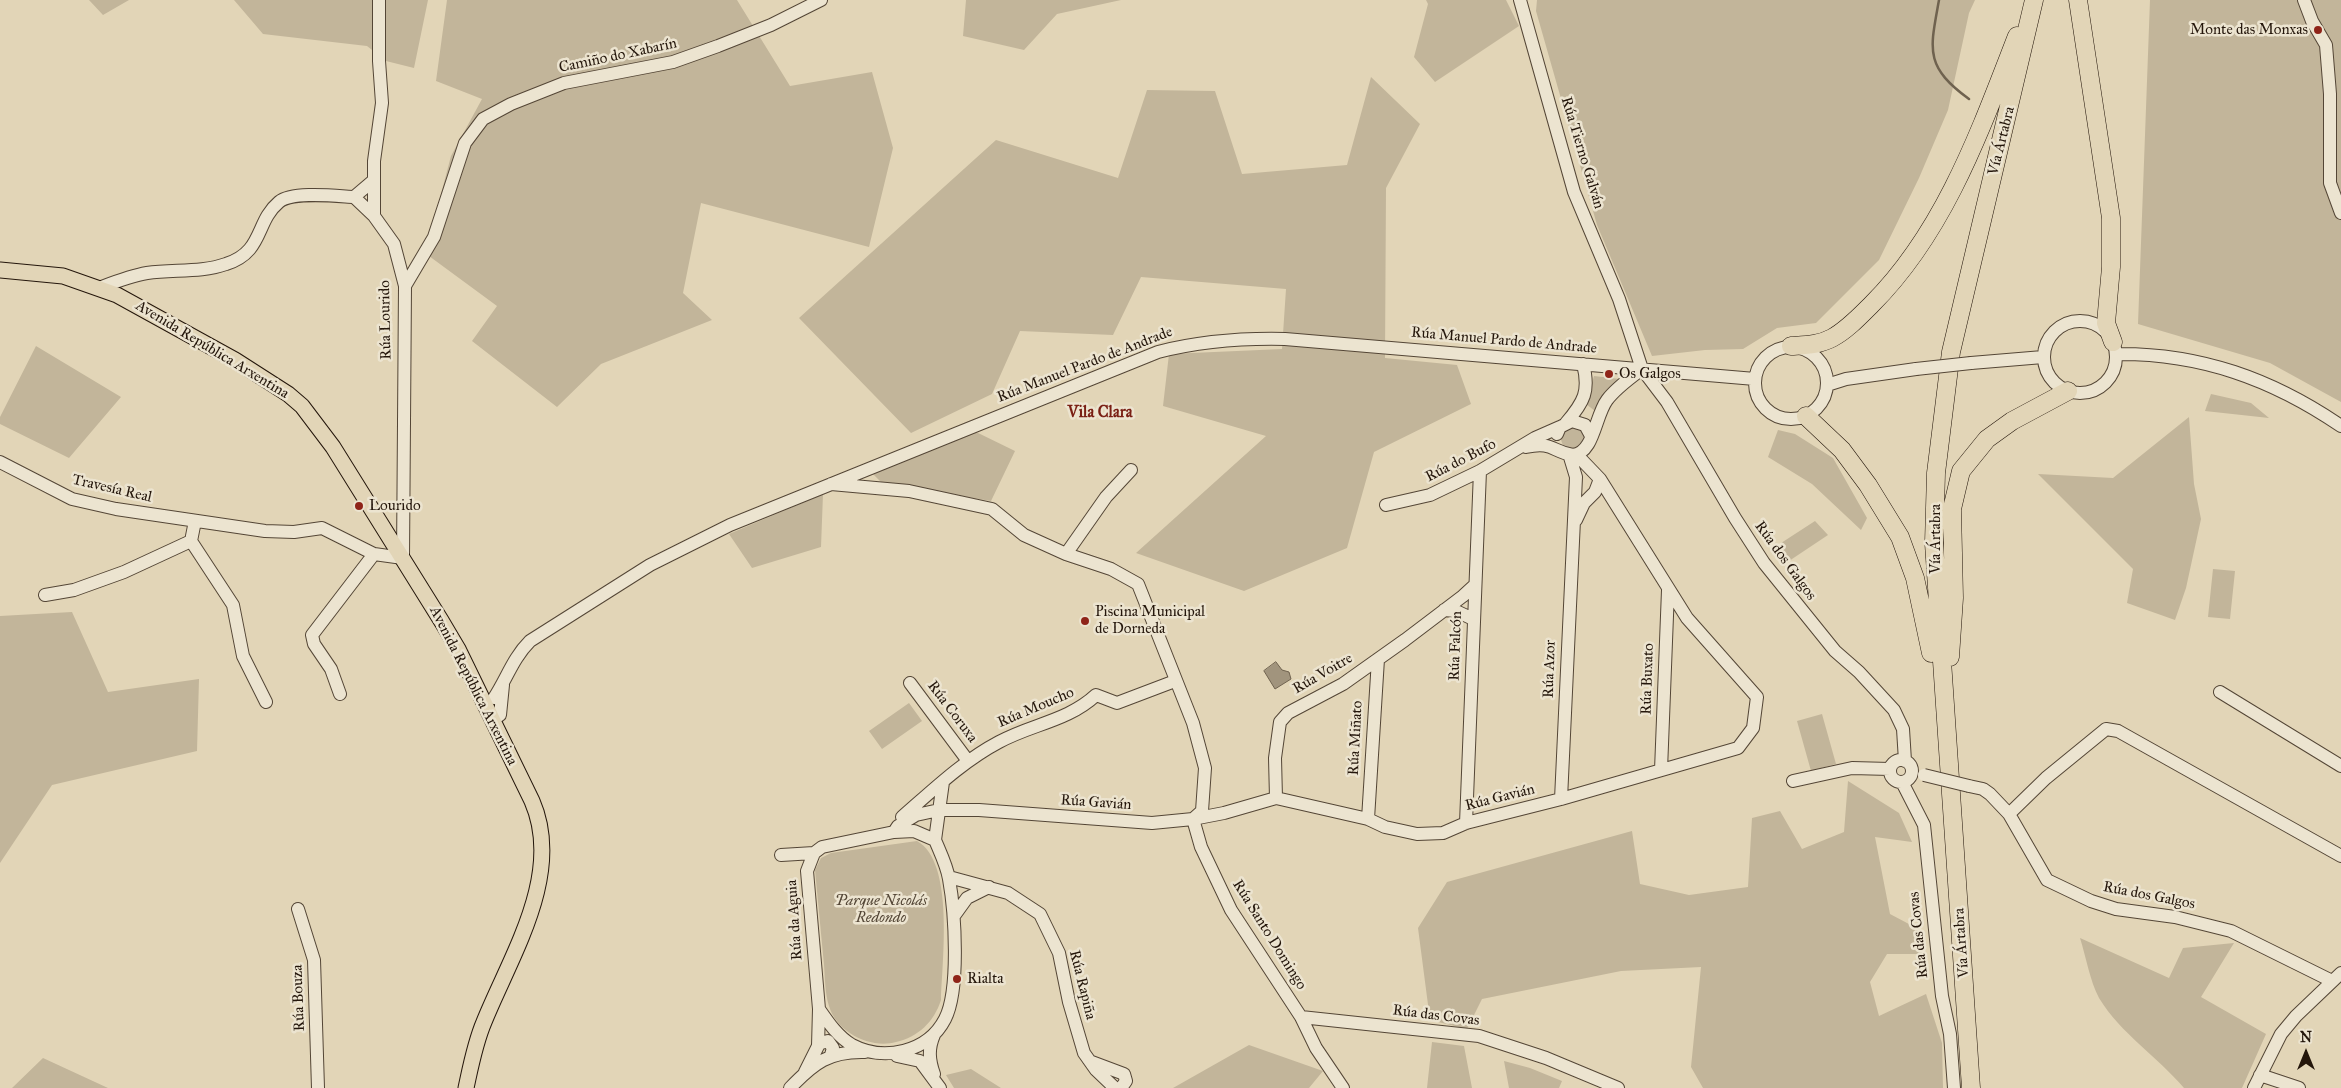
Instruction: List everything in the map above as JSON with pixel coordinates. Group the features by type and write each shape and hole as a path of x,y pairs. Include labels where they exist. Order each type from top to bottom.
{"highway":[{"path":"2078,0 2111,218 2111,267 2106,324 2114,348"},
{"path":"1791,346 1816,344 1832,338 1855,321 1894,282 1946,202 1979,134 2023,22 2034,2"},
{"name":"Vía Ártabra","path":"1971,1088 1934,543 1936,473 1951,352 2013,99 2034,2"},
{"path":"1943,695 1950,658 1954,598 1952,509 1961,471 1987,439 2012,421 2068,391"},
{"path":"1806,416 1842,450 1868,485 1900,537 1915,578 1931,653 1943,695"}],"main road":[{"name":"Avenida República Arxentina","path":"0,270 62,276 99,288 135,304 235,360 288,394 302,406 328,440 493,703 492,720 538,815 543,836 543,852 539,882 533,902 521,936 483,1024 465,1086"}],"street":[{"path":"374,216 374,161 382,103 379,61 379,0"},
{"name":"Camiño do Xabarín","path":"405,286 434,237 465,143 483,119 511,104 564,83 673,62 771,25 821,0"},
{"name":"Rúa Tierno Galván","path":"1520,0 1574,192 1619,299 1642,369"},
{"path":"2304,0 2312,21 2326,45 2330,94 2330,183 2341,213"},
{"path":"99,288 147,273 197,269 226,264 247,254 257,239 269,214 280,201 310,194 354,197 374,180"},
{"name":"Rúa Lourido","path":"354,197 374,216 394,244 405,286 403,558"},
{"path":"2072,321 2096,324 2106,332 2114,348 2112,372 2100,387 2085,393 2068,391 2058,386 2050,378 2045,368 2043,357 2045,345 2051,334 2060,326 2072,321"},
{"name":"Rúa Manuel Pardo de Andrade","path":"493,703 514,660 530,641 650,564 730,525 828,484 1158,352 1192,343 1238,338 1285,339 1754,379"},
{"path":"1791,346 1801,348 1818,358 1827,375 1827,384 1821,403 1806,416 1784,418 1765,409 1759,400 1754,379 1760,364 1771,352 1791,346"},
{"path":"2114,348 2152,354 2256,379 2294,396 2341,426"},
{"path":"1827,384 1846,379 1916,369 2043,357"},
{"path":"1583,364 1587,380 1586,391 1579,406 1563,425 1557,441 1570,453 1590,441 1606,401 1625,381 1642,369"},
{"name":"Rúa dos Galgos","path":"1642,369 1666,402 1764,563 1835,651 1859,672 1894,710 1903,729 1905,761"},
{"path":"1563,425 1580,422 1588,428 1590,441"},
{"name":"Rúa do Bufo","path":"1386,505 1430,495 1480,471 1535,438 1563,425"},
{"name":"Rúa Gavián","path":"1590,441 1597,476"},
{"name":"Rúa do Bufo","path":"1521,448 1537,444 1552,446 1570,453"},
{"name":"Rúa Gavián","path":"939,810 979,810 1152,823 1194,820 1276,798 1368,819 1385,827 1417,834 1443,833 1466,823 1561,799 1738,748 1753,728 1758,697 1687,618 1597,476 1570,453"},
{"name":"Rúa Azor","path":"1561,799 1576,477 1570,453"},
{"name":"Travesía Real","path":"0,462 72,499 116,509 265,531 294,532 322,528 374,554 403,558"},
{"path":"1066,554 1106,497 1132,470"},
{"name":"Rúa Falcón","path":"1466,823 1480,471"},
{"name":"Rúa Azor","path":"1572,540 1578,514 1584,503 1595,492 1597,476"},
{"path":"828,484 910,492 992,509 1024,535 1066,554 1111,569 1138,584 1175,682 1193,723 1205,768 1202,811 1194,820"},
{"path":"1584,503 1604,502 1617,510"},
{"path":"195,521 191,541 233,605 243,656 266,702"},
{"path":"45,595 74,590 107,578 191,541"},
{"path":"340,694 331,669 314,644 312,635 374,554"},
{"name":"Rúa Voitre","path":"1276,798 1275,758 1280,722 1288,713 1343,684 1475,585"},
{"name":"Rúa Buxato","path":"1661,770 1668,590"},
{"path":"1444,610 1456,611 1473,619"},
{"name":"Rúa Miñato","path":"1368,819 1378,659"},
{"name":"Rúa Moucho","path":"889,833 968,761 1001,741 1070,714 1096,696 1117,703 1175,682"},
{"name":"Rúa Coruxa","path":"910,683 968,761"},
{"path":"2220,692 2341,766"},
{"path":"2009,814 2046,778 2106,729 2118,731 2341,856"},
{"path":"1793,781 1852,768 1890,769 1896,762 1905,761 1918,774 1902,782"},
{"name":"Rúa das Covas","path":"1890,769 1893,779 1902,782 1924,825 1942,996 1950,1034 1954,1088"},
{"name":"Rúa dos Galgos","path":"1918,774 1970,786 1990,794 2009,814 2047,880 2068,891 2116,908 2175,917 2232,931 2336,977"},
{"path":"781,855 814,853 822,847 889,833 914,831 935,840 943,782"},
{"path":"889,833 916,815 939,810"},
{"name":"Rúa Santo Domingo","path":"1194,820 1201,848 1231,910 1301,1017 1316,1048 1343,1088"},
{"name":"Rúa da Aguia","path":"790,1088 805,1072 832,1055 849,1052 906,1052 934,1035 945,1018 951,993 954,916 949,877 935,840"},
{"name":"Rúa da Aguia","path":"805,1072 818,1044 818,1009 807,871 814,853"},
{"name":"Rúa Rapiña","path":"949,877 968,884 989,887 1008,893 1040,914 1059,953 1080,1044 1096,1070 1116,1088"},
{"path":"954,916 967,898 989,887"},
{"name":"Rúa Bouza","path":"298,909 314,960 318,1088"},
{"path":"2254,1088 2282,1034 2296,1016 2336,977"},
{"name":"Rúa da Aguia","path":"818,1009 842,1037 853,1046 881,1053"},
{"name":"Rúa das Covas","path":"1301,1017 1479,1036 1546,1058 1618,1088"},
{"path":"934,1035 930,1043 929,1059 938,1084"},
{"path":"818,1044 828,1041 833,1048 832,1055"},
{"path":"881,1053 920,1061 938,1084"},
{"path":"1092,1062 1119,1072 1113,1073 1110,1077 1110,1082 1116,1088"},
{"path":"2260,1075 2299,1088"}],"green space":[{"path":"89,0 129,0 103,15"},
{"path":"234,0 428,0 414,68 386,61 367,46 263,34"},
{"path":"447,0 737,0 790,86 872,72 893,148 869,247 701,203 683,293 712,320 601,364 557,407 472,341 497,306 429,256 436,213 451,156 482,99 436,81"},
{"path":"966,0 1121,0 1057,14 1024,50 963,36"},
{"path":"1426,0 1506,0 1519,26 1435,82 1414,57 1428,4"},
{"path":"1537,0 1975,0 1969,13 1948,110 1919,178 1879,260 1816,323 1777,328 1743,349 1705,350 1652,356 1597,225 1536,11"},
{"path":"2150,0 2341,0 2341,402 2270,363 2138,324"},
{"path":"1371,77 1420,124 1386,188 1385,358 1457,365 1471,404 1374,452 1347,548 1244,591 1136,553 1266,436 1163,406 1169,354 1282,349 1286,289 1141,277 1113,335 1020,331 992,394 911,433 799,318 996,140 1118,178 1147,90 1215,91 1242,174 1347,165"},
{"path":"36,346 121,397 69,458 0,424 0,417"},
{"path":"1594,376 1620,379 1604,394 1595,411 1586,404"},
{"path":"2211,394 2251,403 2269,418 2205,411"},
{"path":"2189,417 2194,484 2201,519 2186,588 2175,620 2127,603 2133,569 2038,474 2113,478"},
{"path":"1573,426 1581,430 1585,438 1581,446 1573,450 1565,446 1561,438 1565,430"},
{"path":"1778,430 1795,434 1833,458 1867,518 1861,530 1812,484 1768,457"},
{"path":"974,431 1015,451 991,501 882,483 871,472"},
{"path":"823,494 821,547 752,568 729,534"},
{"path":"1815,521 1828,535 1789,561 1778,545"},
{"path":"2213,569 2235,571 2230,619 2208,617"},
{"path":"72,612 108,692 199,679 197,751 52,785 0,863 0,616"},
{"path":"909,703 922,721 882,749 869,731"},
{"path":"1822,714 1836,764 1811,771 1797,721"},
{"path":"1848,781 1899,813 1912,842 1875,837 1890,914 1924,932 1925,954 1887,954 1870,982 1879,1016 1926,994 1942,1043 1943,1088 1703,1088 1691,1067 1701,967 1621,971 1482,999 1467,1029 1430,1020 1418,928 1447,882 1632,831 1640,884 1689,895 1748,887 1752,818 1780,811 1802,849 1844,832"},
{"name":"Parque Nicolás Redondo","path":"917,841 929,852 937,869 942,891 944,939 941,1000 929,1022 918,1032 904,1040 886,1044 866,1041 856,1037 839,1024 829,1006 825,986 815,870 821,858 831,853"},
{"path":"2080,938 2169,978 2183,948 2234,943 2201,997 2266,1034 2242,1088 2184,1088 2128,1034 2108,1011 2099,998 2093,984"},
{"path":"1432,1042 1464,1046 1472,1088 1427,1088"},
{"path":"1249,1045 1323,1071 1309,1088 1173,1088"},
{"path":"43,1058 108,1088 12,1088"},
{"path":"1504,1061 1530,1068 1562,1081 1559,1088 1509,1088"},
{"path":"971,1069 1001,1088 954,1088 946,1075"}],"shaded area":[{"path":"1276,662 1282,670 1289,672 1291,679 1275,689 1264,671"}],"waterway":[{"path":"1939,0 1933,45 1937,66 1944,77 1969,99"}],"place":[{"name":"Monte das Monxas","path":"2318,30"},
{"name":"Os Galgos","path":"1609,374"},
{"name":"Lourido","path":"359,506"},
{"name":"Piscina Municipal de Dorneda","path":"1085,621"},
{"name":"Rialta","path":"957,979"}],"district":[{"name":"Vila Clara","path":"1100,413"}]}
